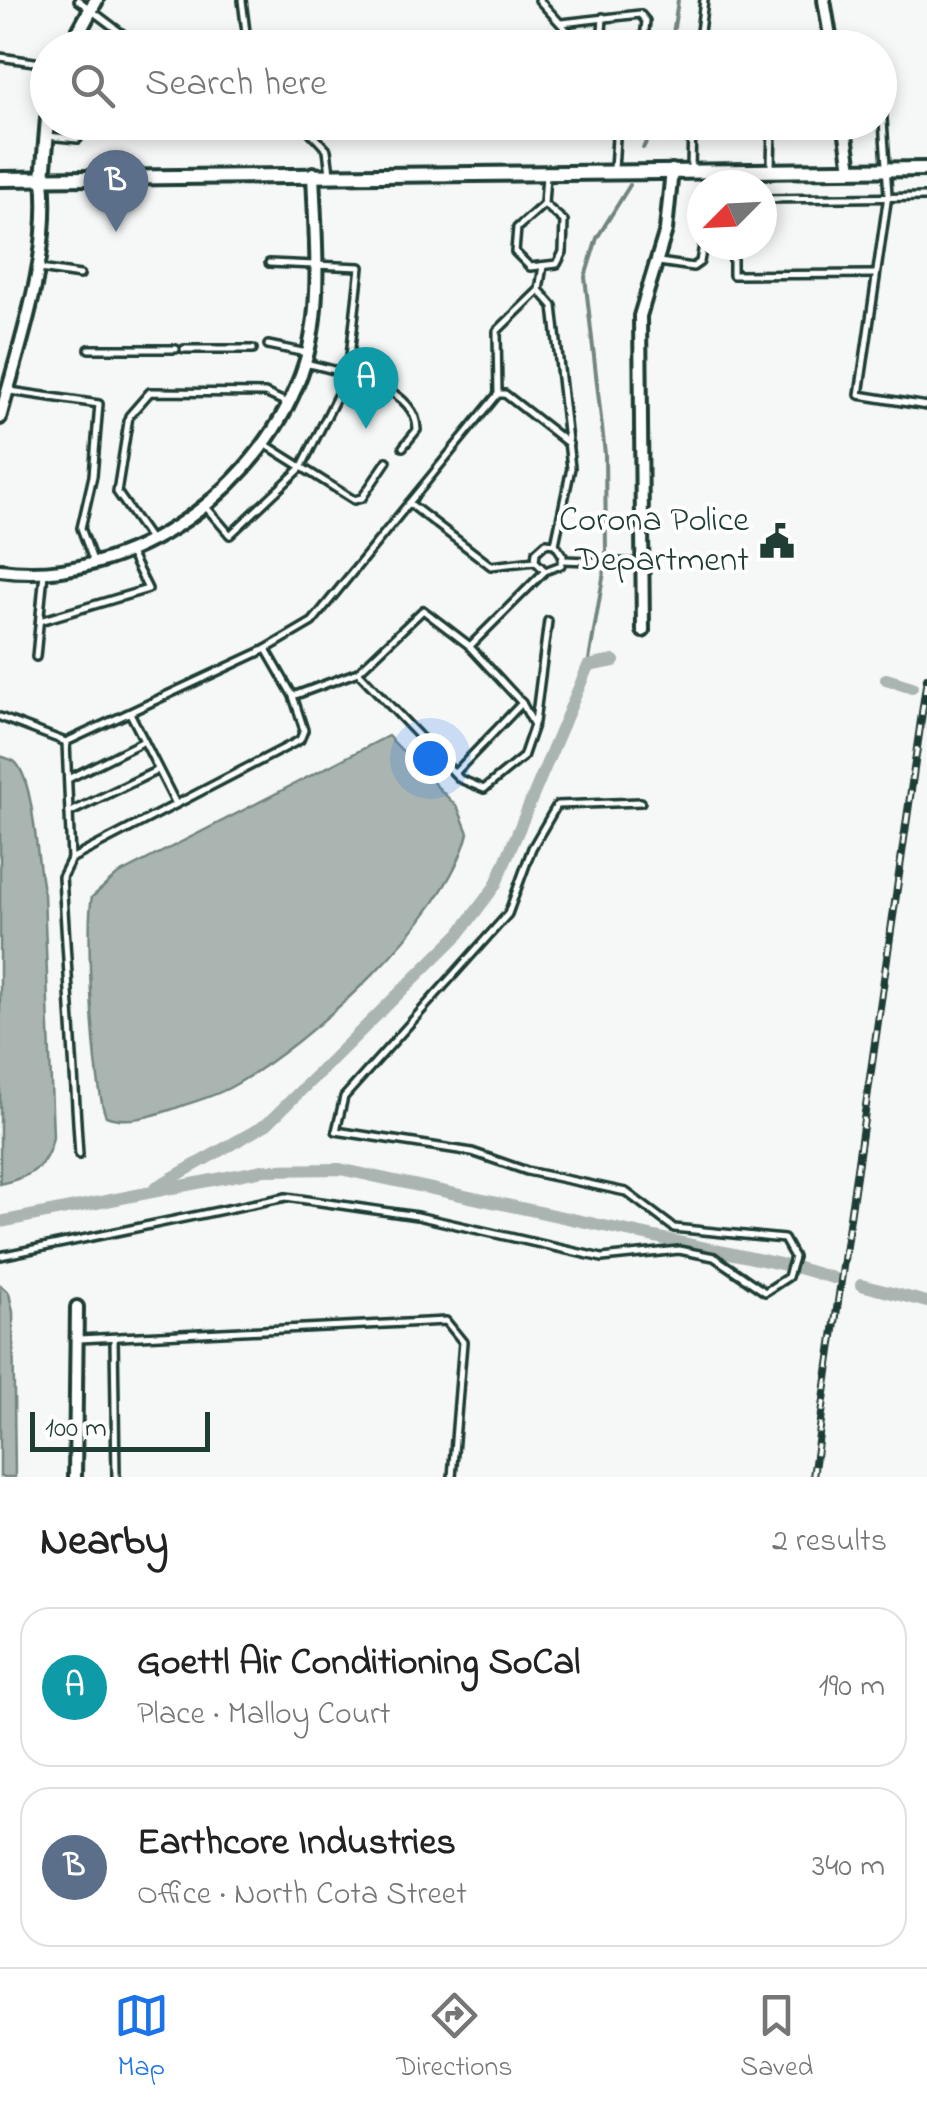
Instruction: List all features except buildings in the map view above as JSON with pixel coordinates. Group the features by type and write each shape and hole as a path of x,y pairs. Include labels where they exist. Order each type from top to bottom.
{"street":[{"path":"824,0 829,30"},
{"path":"82,30 94,4"},
{"path":"0,418 37,269 45,202 44,140"},
{"path":"847,140 851,169"},
{"path":"771,170 927,168"},
{"path":"643,631 640,316 666,230 672,170"},
{"path":"0,179 314,173 546,175 687,170"},
{"path":"0,570 44,573 94,564 130,552 204,504 265,444 288,404 306,358 315,264 314,173"},
{"path":"74,1477 77,1307"}],"lane":[{"path":"78,0 94,4 122,30"},
{"path":"242,0 246,30"},
{"path":"540,0 568,30"},
{"path":"700,30 704,0"},
{"path":"562,22 644,16 644,30"},
{"path":"602,30 603,17"},
{"path":"0,57 30,61"},
{"path":"318,140 327,150 330,173"},
{"path":"614,172 616,140"},
{"path":"691,170 692,140"},
{"path":"771,170 772,140"},
{"path":"885,140 888,195 860,396 927,406"},
{"path":"544,204 564,221 563,252 557,264 530,268 515,252 518,228 544,204 546,175"},
{"path":"777,199 927,196"},
{"path":"656,262 693,267 700,260"},
{"path":"734,260 734,275 877,274"},
{"path":"204,504 230,535 302,468 348,374 360,268 270,264"},
{"path":"0,716 66,742 266,649 312,622 498,394 497,331 539,290 542,266"},
{"path":"37,269 80,275"},
{"path":"539,290 553,306 569,444 570,468 555,544 563,560"},
{"path":"268,345 348,374 410,403 417,414 417,430 403,447"},
{"path":"89,350 253,349"},
{"path":"7,391 99,404 93,476 81,528 94,564"},
{"path":"151,540 117,492 129,416 150,392 265,394 288,404"},
{"path":"498,394 506,394 569,444"},
{"path":"265,444 354,500 362,498 387,461"},
{"path":"410,503 491,566 536,561"},
{"path":"536,561 539,548 555,544"},
{"path":"40,621 148,588 130,552"},
{"path":"563,560 642,564"},
{"path":"470,646 545,571 558,568 563,560"},
{"path":"536,561 545,571"},
{"path":"36,656 44,573"},
{"path":"292,696 358,672 423,610 470,646 522,703 534,725"},
{"path":"358,672 455,773 472,787 484,790 524,757 534,725 548,621"},
{"path":"71,859 300,740 304,730 292,696 266,649"},
{"path":"455,773 522,703"},
{"path":"130,713 176,804"},
{"path":"68,778 144,741"},
{"path":"66,742 71,859 62,878 78,1155"},
{"path":"69,814 158,770"},
{"path":"0,1256 286,1197 416,1216 602,1258 679,1250 696,1253 714,1257 765,1292 788,1277 794,1256 784,1239 674,1228 626,1192 527,1172 472,1152 336,1131 344,1097 508,914 532,848 558,806 641,802"},
{"path":"76,1339 446,1321 463,1342 452,1477"},
{"path":"114,1338 116,1477"}],"shaded area":[{"path":"388,736 458,808 468,833 455,867 433,903 371,976 334,1011 262,1067 224,1091 165,1112 131,1119 106,1116 92,1008 92,897 117,875"},
{"path":"0,756 15,762 27,786 44,894 53,1137 36,1170 0,1184"},
{"path":"0,1285 9,1293 13,1312 15,1477 0,1477"}],"waterway":[{"path":"674,30 678,0"},
{"path":"643,148 647,140"},
{"path":"606,552 605,454 585,277 597,238 630,185"},
{"path":"588,666 604,572"},
{"path":"156,1187 267,1124 459,934 495,886 588,666 614,661"},
{"path":"886,679 912,687"},
{"path":"0,1222 263,1170 340,1169 785,1265"},
{"path":"795,1267 833,1278"},
{"path":"861,1285 927,1302"}],"railway":[{"path":"813,1477 927,678"}],"place":[{"name":"Earthcore Industries","path":"116,232"},
{"name":"Goettl Air Conditioning SoCal","path":"366,429"},
{"name":"Corona Police Department","path":"777,541"}]}
